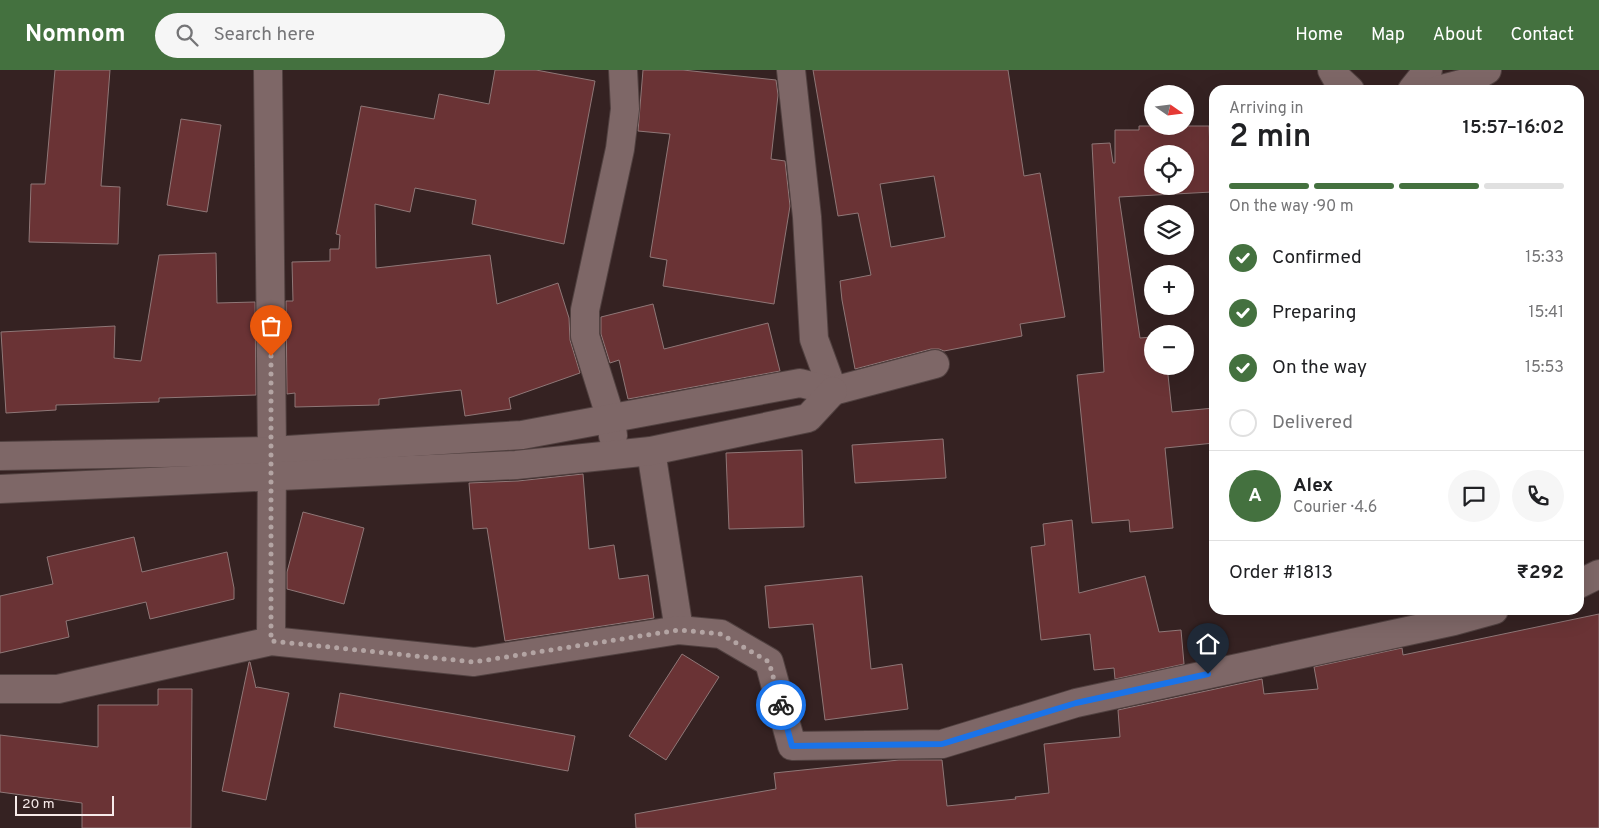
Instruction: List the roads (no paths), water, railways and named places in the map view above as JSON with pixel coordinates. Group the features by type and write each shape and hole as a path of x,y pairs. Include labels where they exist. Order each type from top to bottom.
{"street":[{"path":"268,70 272,464 271,641"},
{"path":"616,455 611,419 585,336 585,310 620,149 625,109 623,70"},
{"path":"791,70 807,217 814,339 833,390"},
{"path":"1332,70 1345,85"},
{"path":"1416,85 1428,70"},
{"path":"1457,85 1465,83 1487,70"},
{"path":"0,489 272,464 522,435 800,383 833,390 935,364"},
{"path":"0,456 272,464 516,465 652,451 808,418 833,390"},
{"path":"652,451 679,630"},
{"path":"1584,582 1599,574"},
{"path":"0,689 58,689 271,641 474,662 679,630 721,634 769,662 792,746 942,744 1076,703 1452,616"}]}
